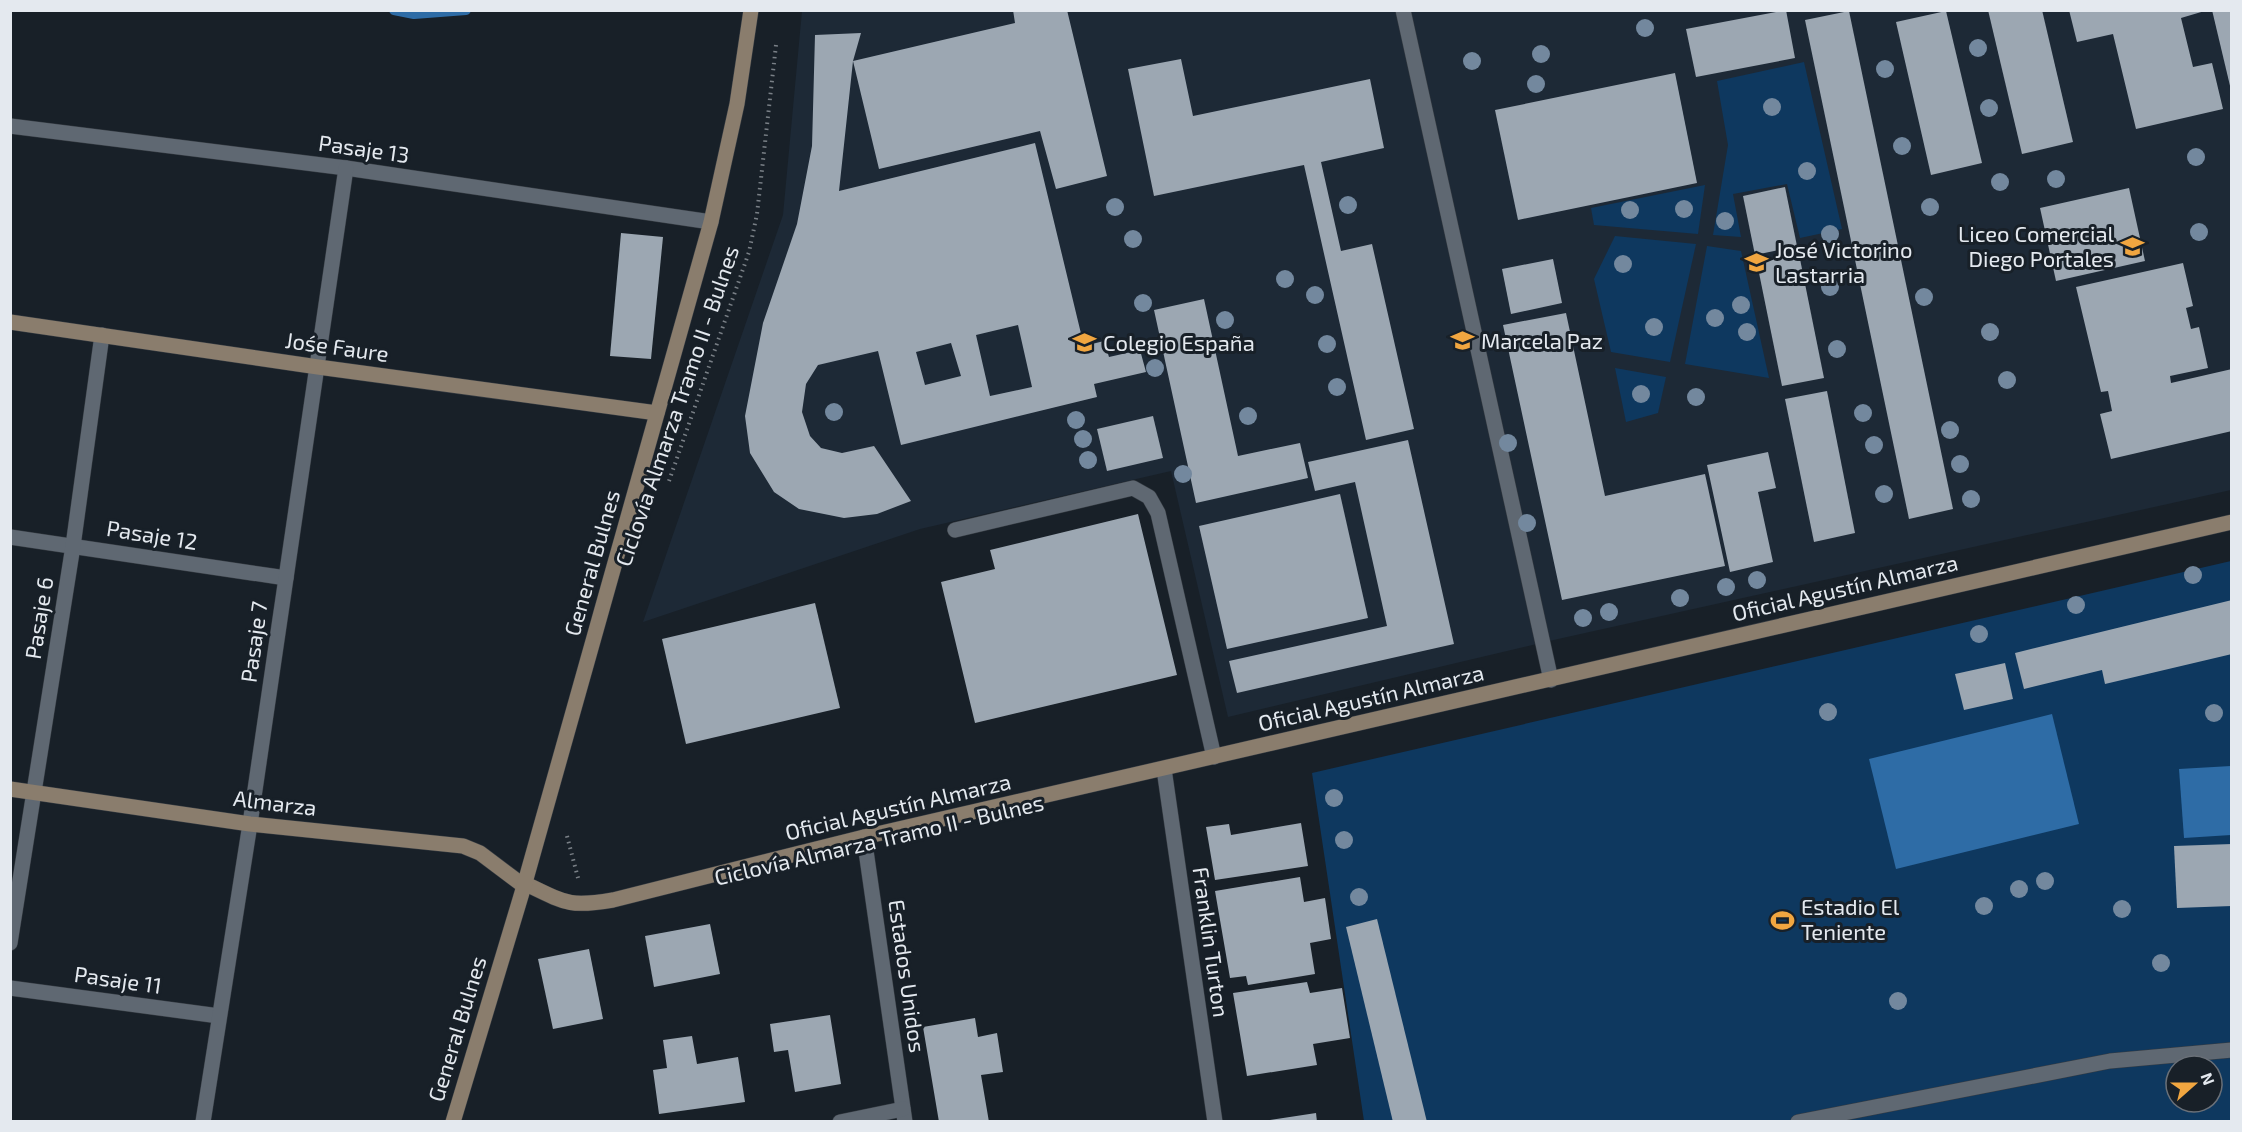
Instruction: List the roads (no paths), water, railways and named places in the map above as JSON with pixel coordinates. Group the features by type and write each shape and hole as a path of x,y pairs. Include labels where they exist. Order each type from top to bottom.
{"street":[{"name":"General Bulnes","path":"453,1122 524,886 711,222 735,114 751,10"},
{"path":"1403,10 1551,680"},
{"name":"Pasaje 13","path":"10,126 346,168 711,222"},
{"name":"Pasaje 7","path":"203,1122 250,824 346,168"},
{"name":"Jośe Faure","path":"10,322 657,413"},
{"name":"Pasaje 6","path":"10,943 74,546 102,335"},
{"path":"955,530 1133,488 1149,496 1158,513 1214,757"},
{"name":"Oficial Agustín Almarza","path":"524,886 530,886 564,903 587,904 613,900 864,837 2232,522"},
{"name":"Pasaje 12","path":"10,537 286,578"},
{"name":"Franklin Turton","path":"1164,769 1215,1122"},
{"name":"Almarza","path":"10,789 250,824 463,846 480,853 524,886"},
{"name":"Estados Unidos","path":"864,837 904,1115"},
{"name":"Pasaje 11","path":"10,988 219,1017"},
{"path":"1798,1122 2110,1061 2232,1050"},
{"path":"840,1122 904,1115"}],"waterway":[{"path":"394,10 414,14 466,10"}],"place":[{"name":"Liceo Comercial Diego Portales","path":"2132,247"},
{"name":"José Victorino Lastarria","path":"1757,263"},
{"name":"Marcela Paz","path":"1463,341"},
{"name":"Colegio España","path":"1085,343"},
{"name":"Estadio El Teniente","path":"1783,920"}]}
